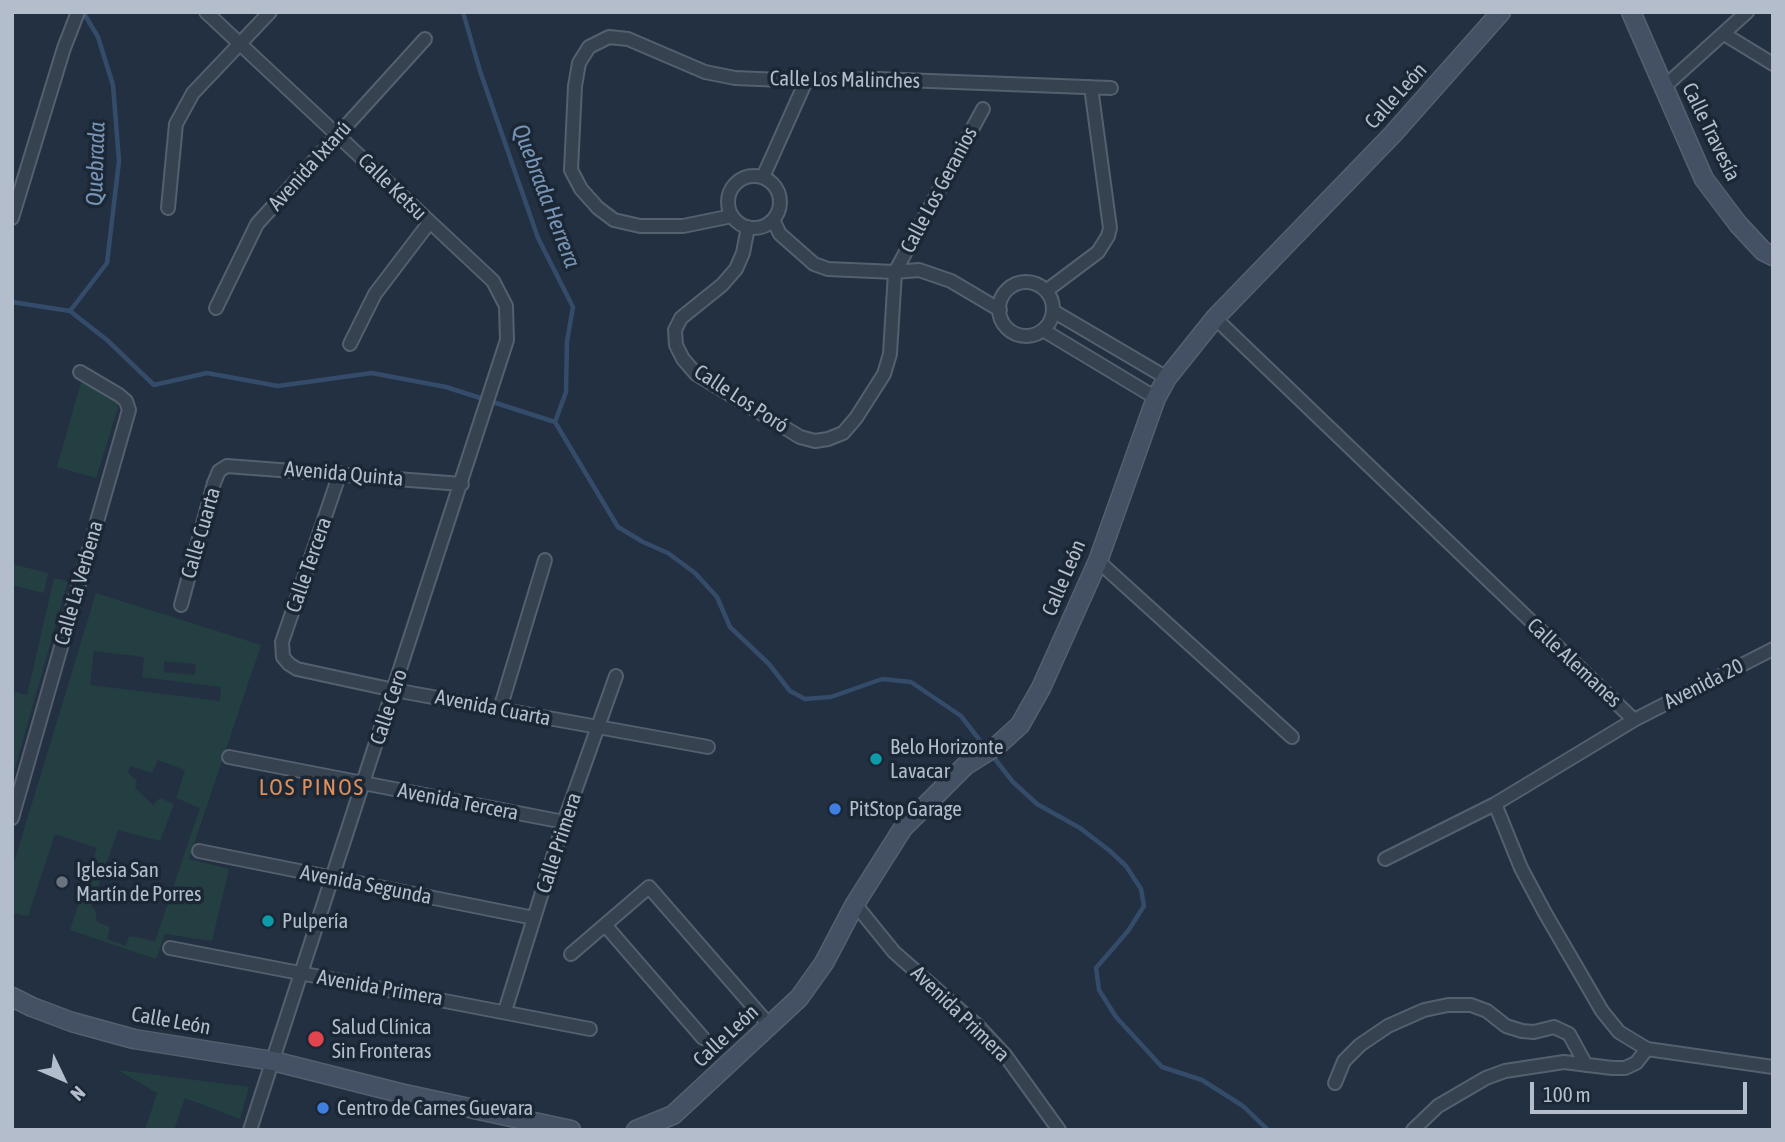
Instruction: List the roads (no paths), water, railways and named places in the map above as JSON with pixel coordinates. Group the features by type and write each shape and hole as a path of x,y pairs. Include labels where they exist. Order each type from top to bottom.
{"main road":[{"name":"Calle León","path":"636,1130 673,1115 799,998 824,963 855,904 903,828 966,765 998,745 1020,725 1041,688 1098,561 1156,398 1167,378 1215,318 1393,134 1501,12"},
{"name":"Calle Travesía","path":"1631,12 1704,179 1738,224 1763,251 1773,256"},
{"name":"Calle León","path":"12,997 72,1022 134,1038 273,1061 400,1093 571,1130"}],"street":[{"path":"12,218 64,48 78,12"},
{"name":"Calle Ketsu","path":"206,12 493,281 506,306 507,340 490,392"},
{"path":"168,208 176,124 193,93 270,12"},
{"path":"1664,87 1747,12"},
{"path":"1724,34 1773,64"},
{"name":"Calle Los Malinches","path":"732,216 683,226 640,226 614,220 598,208 581,189 571,170 574,98 579,64 589,47 609,37 628,39 705,72 735,78 806,81 878,79 1111,88"},
{"name":"Avenida Ixtarú","path":"216,308 257,224 425,39"},
{"path":"763,177 806,81"},
{"path":"1046,291 1098,252 1110,228 1091,88"},
{"name":"Calle Los Geranios","path":"895,272 983,109"},
{"path":"746,177 763,177 776,188 780,204 773,220 757,228 748,227 732,216 727,201 733,186 746,177"},
{"path":"773,220 780,234 814,264 828,269 895,272 919,270 951,281 1000,310"},
{"path":"350,344 375,294 429,222"},
{"name":"Calle Los Poró","path":"748,227 743,253 736,269 722,285 681,318 675,330 676,345 682,359 696,373 800,437 815,441 843,433 856,418 884,374 891,354 895,272"},
{"path":"1030,282 1046,291 1053,304 1053,312 1043,330 1035,335 1018,335 1004,325 1000,310 1001,300 1013,286 1030,282"},
{"path":"1053,312 1167,378"},
{"name":"Calle Alemanes","path":"1215,318 1634,720 1495,804"},
{"path":"1043,330 1156,398"},
{"name":"Calle La Verbena","path":"12,818 129,410 126,401 120,396 80,372"},
{"name":"Calle Cero","path":"250,1130 490,392"},
{"name":"Avenida Quinta","path":"227,466 461,484"},
{"name":"Calle Cuarta","path":"181,605 214,483 219,471 227,466"},
{"name":"Calle Tercera","path":"283,657 282,642 340,473"},
{"path":"500,709 545,560"},
{"path":"1098,561 1292,737"},
{"name":"Avenida 20","path":"1634,720 1773,649"},
{"name":"Avenida Cuarta","path":"283,657 297,669 394,690 597,729 708,747"},
{"name":"Calle Primera","path":"505,1011 564,822 616,676"},
{"name":"Avenida Tercera","path":"229,757 564,822"},
{"path":"1385,859 1495,804 1521,868 1602,1011 1619,1032 1647,1049 1773,1067"},
{"name":"Avenida Segunda","path":"199,851 534,918"},
{"path":"571,954 649,887 771,1026"},
{"name":"Avenida Primera","path":"855,904 894,952 978,1026 1005,1055 1058,1129"},
{"path":"605,925 703,1038"},
{"name":"Avenida Primera","path":"170,948 590,1029"},
{"path":"1335,1083 1344,1061 1360,1045 1388,1026 1424,1010 1448,1005 1471,1005 1487,1011 1506,1026 1522,1031 1534,1032 1554,1027 1569,1034 1586,1065"},
{"path":"1413,1130 1438,1106 1486,1078 1505,1071 1564,1062 1625,1068 1636,1063 1647,1049"},
{"path":"657,1130 673,1115"}],"waterway":[{"name":"Quebrada","path":"70,311 107,263 119,161 113,85 98,37 83,12"},
{"name":"Quebrada Herrera","path":"463,12 480,71 538,238 573,307 567,341 566,392 555,422 618,527 668,553 695,573 717,597 730,627 769,664 790,691 805,699 831,697 882,679 911,682 961,716 985,747"},
{"path":"12,302 70,311 107,340 154,385 207,373 278,386 372,373 446,387 555,422"},
{"name":"Quebrada Herrera","path":"991,754 1013,782 1037,804 1080,828 1110,851 1126,866 1141,889 1144,906 1128,931 1096,968 1099,990 1116,1017 1162,1067 1202,1080 1243,1106 1268,1130"}],"place":[{"name":"Belo Horizonte Lavacar","path":"876,759"},
{"name":"PitStop Garage","path":"835,809"},
{"name":"Iglesia San Martín de Porres","path":"62,882"},
{"name":"Pulpería","path":"268,921"},
{"name":"Salud Clínica Sin Fronteras","path":"316,1039"},
{"name":"Centro de Carnes Guevara","path":"323,1108"}],"district":[{"name":"LOS PINOS","path":"312,788"}]}
